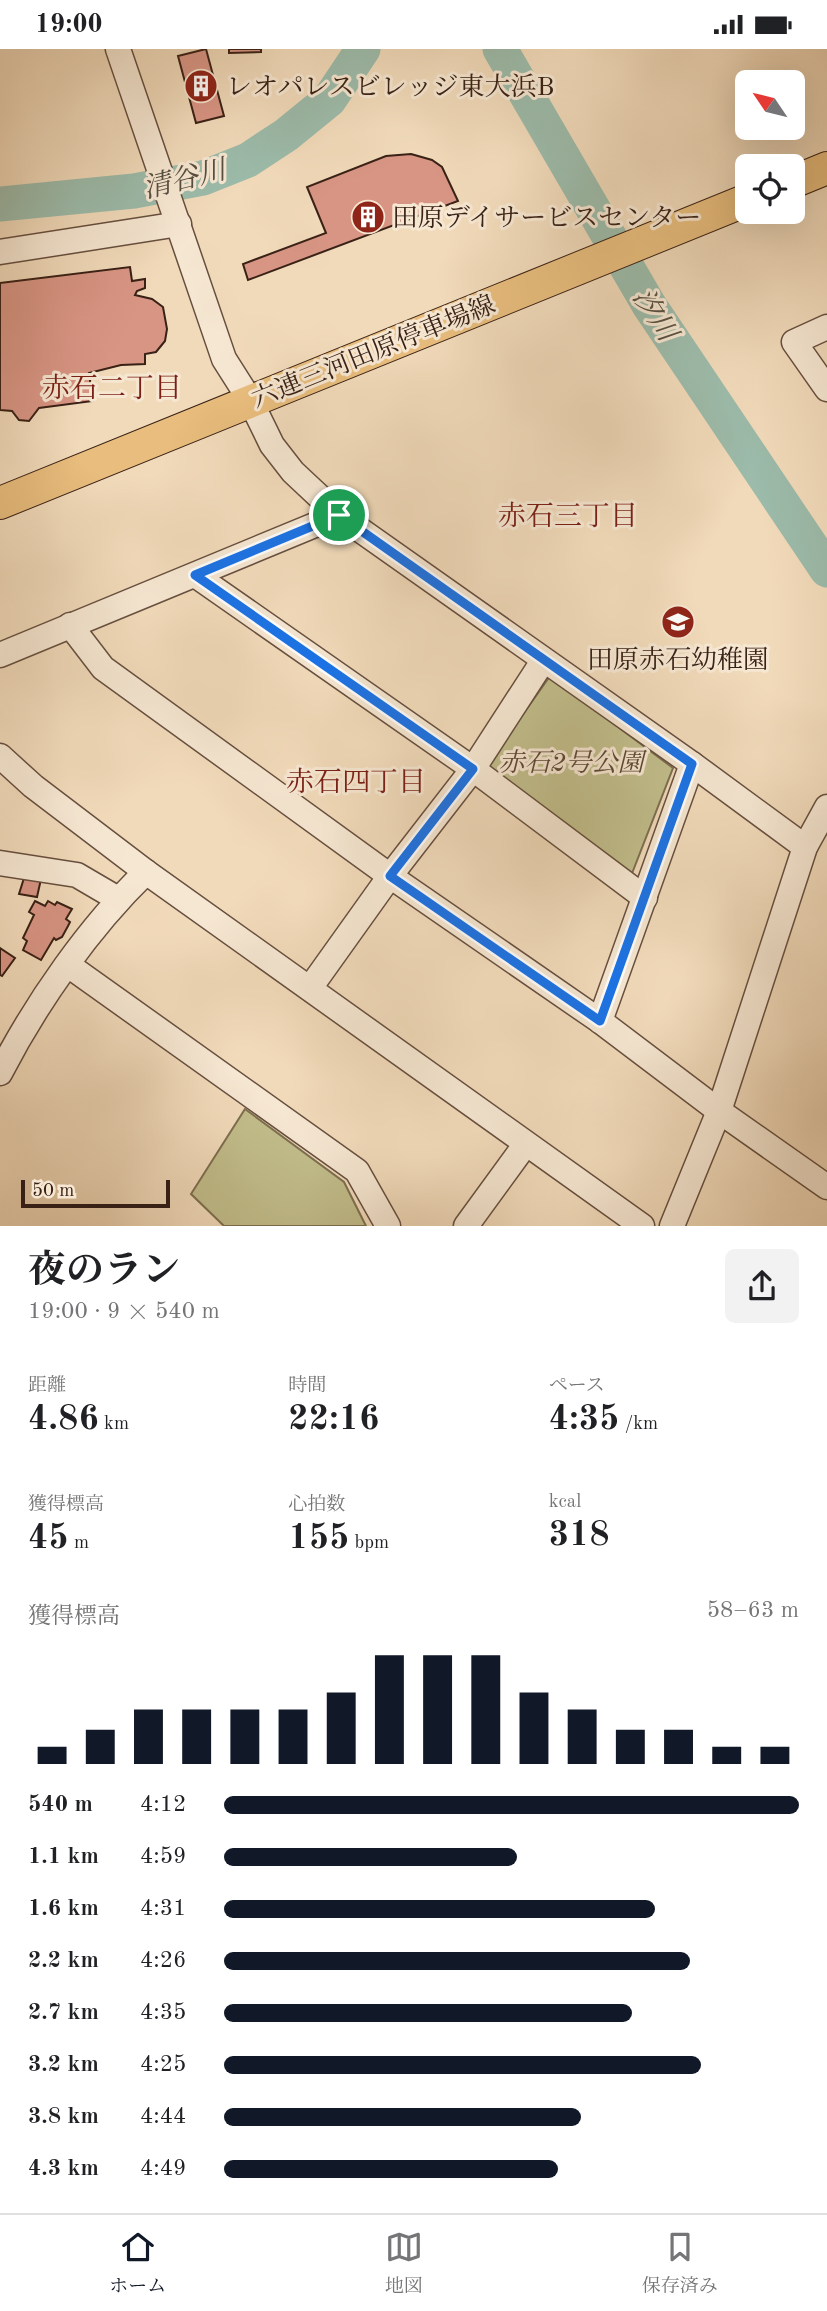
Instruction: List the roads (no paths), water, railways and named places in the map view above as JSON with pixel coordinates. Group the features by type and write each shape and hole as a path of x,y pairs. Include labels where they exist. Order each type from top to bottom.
{"main road":[{"path":"805,176 827,168"},
{"name":"六連三河田原停車場線","path":"0,503 735,205"}],"street":[{"path":"118,49 224,359 250,400 272,445 293,472 339,515 805,847"},
{"path":"0,252 179,224"},
{"path":"827,327 794,342 827,389"},
{"path":"0,655 339,515"},
{"path":"195,575 473,769 645,898"},
{"path":"69,625 103,668 390,876 600,1021 719,1111 826,1183"},
{"path":"310,988 390,876 473,769 543,661"},
{"path":"0,756 33,786 146,872 642,1226"},
{"path":"600,1021 692,764"},
{"path":"672,1226 719,1111 805,847 827,807"},
{"path":"0,863 77,874 118,899"},
{"path":"0,1073 18,1038 68,965 118,899 146,872"},
{"path":"68,965 357,1171 388,1226"},
{"path":"467,1226 525,1145"}],"waterway":[{"name":"清谷川","path":"0,204 134,191 203,178 248,160 286,135 329,100 363,49"},
{"name":"汐川","path":"500,49 649,305 827,570"}],"place":[{"name":"レオパレスビレッジ東大浜B","path":"201,86"},
{"name":"田原デイサービスセンター","path":"368,217"},
{"name":"田原赤石幼稚園","path":"678,622"}],"district":[{"name":"赤石二丁目","path":"112,387"},
{"name":"赤石三丁目","path":"568,515"},
{"name":"赤石四丁目","path":"356,781"}],"park label":[{"name":"赤石2号公園","path":"571,762"}]}
